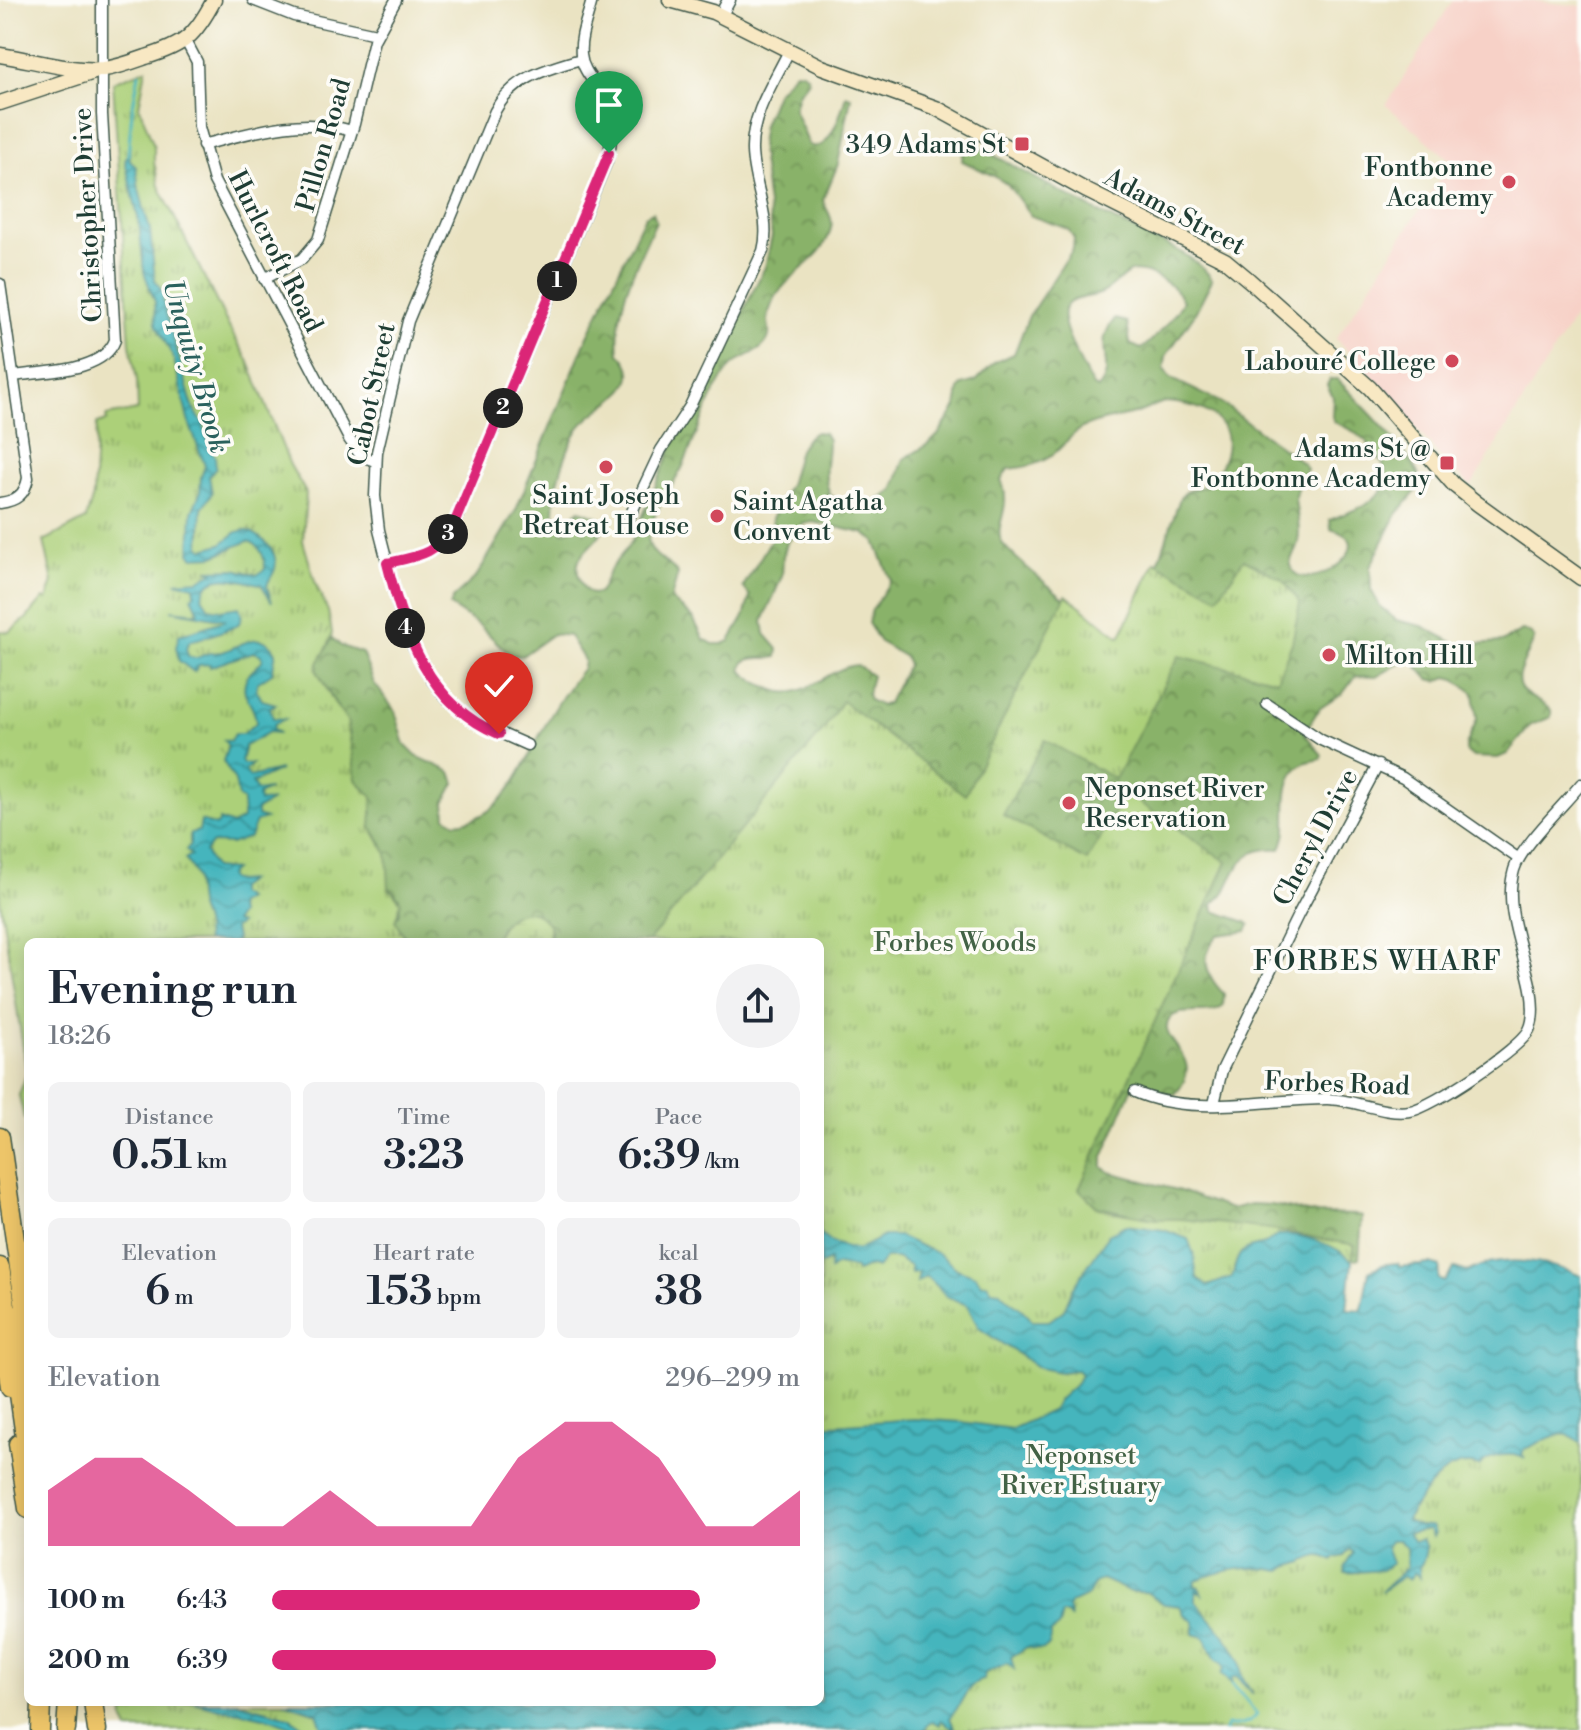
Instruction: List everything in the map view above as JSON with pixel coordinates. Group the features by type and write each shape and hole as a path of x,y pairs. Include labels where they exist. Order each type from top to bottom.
{"highway":[{"path":"0,1137 24,1302"},
{"path":"0,1198 24,1361"},
{"path":"0,1267 24,1431"},
{"path":"0,1319 24,1482"},
{"path":"40,1730 41,1706"},
{"path":"48,1730 49,1706"},
{"path":"58,1730 59,1706"},
{"path":"66,1730 68,1706"},
{"path":"94,1706 97,1730"}],"main road":[{"path":"0,103 165,51 186,41 197,30 214,0"},
{"name":"Adams Street","path":"670,0 721,15 842,75 910,97 947,113 1072,183 1225,260 1370,388 1454,485 1581,578"},
{"path":"0,55 102,69"}],"street":[{"name":"Christopher Drive","path":"14,376 93,364 113,345 116,323 102,114 102,0"},
{"path":"253,0 294,16 376,34"},
{"name":"Pillon Road","path":"264,279 302,259 315,246 352,131 376,34 396,0"},
{"path":"387,563 432,551 454,524 607,161 612,133 608,110 581,59 582,40 592,0"},
{"path":"721,15 729,0"},
{"name":"Hurlcroft Road","path":"186,41 197,62 197,113 203,145 218,191 349,439 361,456 375,461"},
{"path":"629,518 661,450 690,406 763,251 766,230 753,163 754,134 761,106 789,51"},
{"name":"Cabot Street","path":"527,745 475,722 452,704 436,685 407,633 387,563 375,496 375,461 411,312 495,111 508,91 522,81 581,59"},
{"path":"203,145 290,125 320,124 352,131"},
{"path":"0,284 28,478 19,498 0,503"},
{"path":"1267,704 1321,740 1411,783 1519,859"},
{"name":"Cheryl Drive","path":"1214,1104 1222,1070 1298,915 1378,765"},
{"name":"Forbes Road","path":"1135,1092 1168,1103 1330,1099 1408,1111 1428,1104 1513,1049 1529,1030 1532,1015 1531,988 1511,902 1512,881 1519,859 1581,784"}],"shaded area":[{"path":"1453,0 1525,0 1581,6 1581,306 1471,486 1443,460 1378,382 1336,339 1451,161 1386,105"}],"green space":[{"path":"146,69 139,106 154,146 159,186 248,360 290,465 306,493 303,541 316,585 328,611 332,633 317,671 347,720 356,780 373,797 371,827 387,854 389,888 401,902 395,921 406,938 24,938 24,1054 0,900 0,631 9,632 26,619 44,598 47,600 53,582 44,541 86,519 93,496 97,424 107,421 106,416 138,410 137,380 130,344 113,82"},
{"name":"Forbes Woods","path":"795,71 806,74 809,81 798,93 794,109 809,145 816,147 823,144 834,130 846,95 851,97 838,164 823,200 831,220 828,238 772,303 765,344 734,364 722,379 683,466 659,506 650,529 648,540 651,548 678,573 671,599 693,618 703,638 713,644 730,641 744,617 750,596 743,587 774,535 772,519 775,509 789,485 799,450 808,437 816,432 824,433 828,440 826,475 831,496 863,506 893,491 904,459 938,435 956,407 962,385 976,381 995,362 1014,354 1029,316 1073,249 1074,238 1068,229 1031,216 1008,185 962,161 964,145 969,142 1094,210 1181,252 1205,270 1212,280 1194,315 1166,356 1164,369 1170,378 1220,402 1304,464 1307,469 1295,494 1299,536 1291,561 1293,571 1310,577 1342,562 1351,545 1347,536 1331,529 1330,520 1366,505 1380,493 1388,480 1382,462 1366,441 1332,417 1333,397 1327,385 1330,379 1337,379 1398,445 1422,484 1397,514 1370,567 1371,590 1380,606 1396,620 1422,626 1458,645 1502,642 1522,631 1534,638 1518,680 1527,694 1551,710 1551,717 1531,725 1507,754 1498,758 1473,757 1466,751 1477,719 1474,693 1455,679 1429,679 1412,660 1404,661 1376,677 1356,676 1343,693 1319,709 1304,733 1322,755 1321,759 1302,764 1291,777 1286,832 1281,849 1252,853 1240,864 1225,892 1213,904 1214,911 1250,925 1247,931 1218,935 1208,951 1207,966 1224,994 1223,1006 1209,1012 1176,1014 1170,1018 1168,1032 1182,1054 1187,1071 1184,1082 1175,1094 1133,1086 1103,1157 1103,1167 1110,1172 1231,1209 1251,1204 1317,1214 1359,1215 1362,1217 1359,1258 1213,1222 1155,1219 1097,1207 824,946 824,938 550,938 551,929 501,926 495,938 406,938 395,921 400,911 399,898 389,888 383,845 371,827 368,792 356,780 349,728 317,671 318,663 332,638 341,646 362,653 374,683 395,711 405,745 416,756 451,772 455,783 445,802 446,817 456,823 473,819 487,812 510,789 556,707 583,668 584,660 569,636 553,634 522,656 510,655 479,625 450,606 453,598 476,577 516,510 585,342 645,216 653,212 656,221 628,285 620,318 619,353 628,365 630,376 618,395 579,428 568,450 555,498 557,525 564,532 572,529 575,514 580,510 599,517 605,524 580,558 578,566 578,575 586,591 594,594 601,590 610,570 632,541 673,445 695,409 765,267 772,236 760,144 763,125 776,93","holes":["1132,271 1147,273 1174,289 1183,301 1164,327 1141,349 1130,344 1127,322 1115,319 1105,338 1104,380 1098,389 1093,387 1072,346 1064,322 1066,306 1078,299 1102,293","1166,402 1186,405 1215,417 1227,438 1226,452 1209,485 1187,491 1180,498 1160,558 1122,638 1118,638 1037,576 1001,541 999,535 1005,499 1001,480 1008,469 1029,466 1048,458 1082,428","813,522 863,533 875,541 891,580 872,610 868,623 880,642 905,657 908,664 888,703 881,706 869,700 867,694 872,676 857,665 846,667 796,692 774,690 741,670 748,660 777,657 778,649 765,634 763,621 782,576 787,543 803,524"]},
{"name":"Neponset River Estuary","path":"1244,559 1283,580 1300,603 1292,643 1277,680 1179,656 1115,779 1045,740 1003,815 1087,861 1125,793 1227,862 1079,1189 1097,1207 1114,1212 1155,1219 1268,1229 1355,1245 1347,1309 1362,1310 1369,1271 1387,1264 1398,1263 1399,1267 1430,1264 1440,1267 1438,1279 1444,1282 1454,1268 1467,1272 1508,1262 1539,1264 1581,1276 1581,1730 128,1730 123,1706 824,1706 824,938 651,938 824,729 842,701 965,795 1066,595 1120,637 1155,562 1218,597"},
{"path":"521,912 536,913 549,924 550,938 495,938 502,925"},
{"path":"24,1081 24,1118 19,1095"}],"water":[{"path":"129,152 130,160 136,167 150,230 155,280 163,293 193,408 204,425 215,457 216,468 209,476 212,493 202,508 200,546 204,549 221,544 237,532 246,530 268,545 276,562 267,587 272,602 261,584 226,578 211,582 202,597 209,608 239,607 240,622 232,628 190,641 186,648 188,656 195,658 258,640 265,641 276,652 272,673 257,683 256,689 262,700 276,704 270,707 273,718 285,719 274,724 273,729 279,733 269,732 245,746 241,761 252,764 245,770 249,777 280,770 252,783 257,791 269,789 258,795 259,802 272,801 257,810 257,816 265,819 256,822 250,837 231,844 212,843 205,852 214,868 234,870 228,875 230,879 248,881 238,888 238,894 246,899 237,905 239,914 234,922 240,924 234,928 236,938 206,938 195,876 185,859 191,855 186,850 190,845 190,833 199,831 201,821 215,826 219,820 232,825 243,819 243,801 238,797 235,781 223,761 228,746 224,740 230,741 235,734 242,734 256,723 244,685 263,659 253,652 210,667 210,664 199,665 194,672 179,661 176,647 179,635 226,620 171,610 199,611 192,597 194,586 175,582 199,580 213,572 208,570 235,569 257,575 265,569 265,564 259,548 248,541 214,556 194,557 190,553 192,512 200,493 205,466 188,420 174,359 156,324 155,302 144,272 139,222 125,161"},
{"path":"1125,1225 1164,1230 1188,1239 1197,1278 1208,1286 1232,1277 1241,1253 1281,1235 1319,1242 1338,1250 1352,1261 1347,1309 1362,1310 1369,1271 1382,1265 1430,1264 1440,1267 1438,1279 1444,1282 1454,1268 1467,1272 1480,1266 1508,1261 1539,1263 1581,1276 1581,1443 1567,1435 1560,1435 1524,1449 1522,1455 1525,1459 1500,1455 1479,1466 1467,1464 1445,1472 1426,1490 1406,1521 1418,1526 1432,1526 1435,1533 1433,1536 1429,1529 1408,1533 1414,1542 1422,1539 1425,1546 1419,1567 1420,1578 1414,1572 1409,1580 1403,1576 1381,1592 1407,1567 1406,1548 1399,1540 1391,1540 1386,1547 1392,1563 1382,1570 1345,1573 1344,1568 1353,1553 1350,1549 1333,1561 1317,1556 1281,1571 1237,1569 1196,1580 1194,1585 1199,1587 1202,1594 1196,1590 1196,1601 1235,1651 1242,1676 1252,1694 1238,1677 1232,1677 1232,1684 1221,1674 1224,1669 1222,1663 1216,1660 1204,1637 1194,1634 1194,1622 1180,1606 1164,1604 1146,1592 1131,1592 1102,1579 1095,1583 1088,1595 1071,1603 1068,1608 1071,1619 1067,1614 1062,1614 1059,1626 1051,1633 1048,1647 1041,1650 1027,1647 1011,1657 1014,1669 1007,1663 985,1673 984,1680 968,1690 950,1718 955,1730 941,1720 940,1725 933,1721 924,1730 323,1730 317,1713 296,1706 824,1706 824,1426 914,1419 1012,1429 1053,1410 1081,1374 1077,1370 1059,1372 1039,1368 979,1328 967,1305 946,1296 926,1276 917,1282 919,1272 911,1273 910,1266 896,1258 885,1258 877,1268 870,1266 857,1272 854,1268 837,1265 830,1270 829,1260 824,1263 824,1237 833,1243 857,1250 884,1236 898,1236 939,1254 957,1269 976,1276 981,1284 987,1283 992,1290 1000,1291 1032,1321 1049,1321 1064,1310 1073,1288 1109,1234"},
{"path":"211,1706 250,1706 289,1717 309,1730 266,1717"}],"waterway":[{"name":"Unquity Brook","path":"128,155 139,73"},
{"path":"1225,1730 1227,1725 1244,1724 1257,1714 1232,1684"}],"place":[{"name":"349 Adams St","path":"1022,144"},
{"name":"Fontbonne Academy","path":"1509,182"},
{"name":"Labouré College","path":"1452,361"},
{"name":"Adams St @ Fontbonne Academy","path":"1447,463"},
{"name":"Saint Joseph Retreat House","path":"606,467"},
{"name":"Saint Agatha Convent","path":"717,516"},
{"name":"Milton Hill","path":"1329,655"},
{"name":"Neponset River Reservation","path":"1069,803"}],"district":[{"name":"FORBES WHARF","path":"1378,960"}],"route":[{"path":"499,734 467,717 431,679 407,633 387,563 432,551 454,524 609,153"}]}
